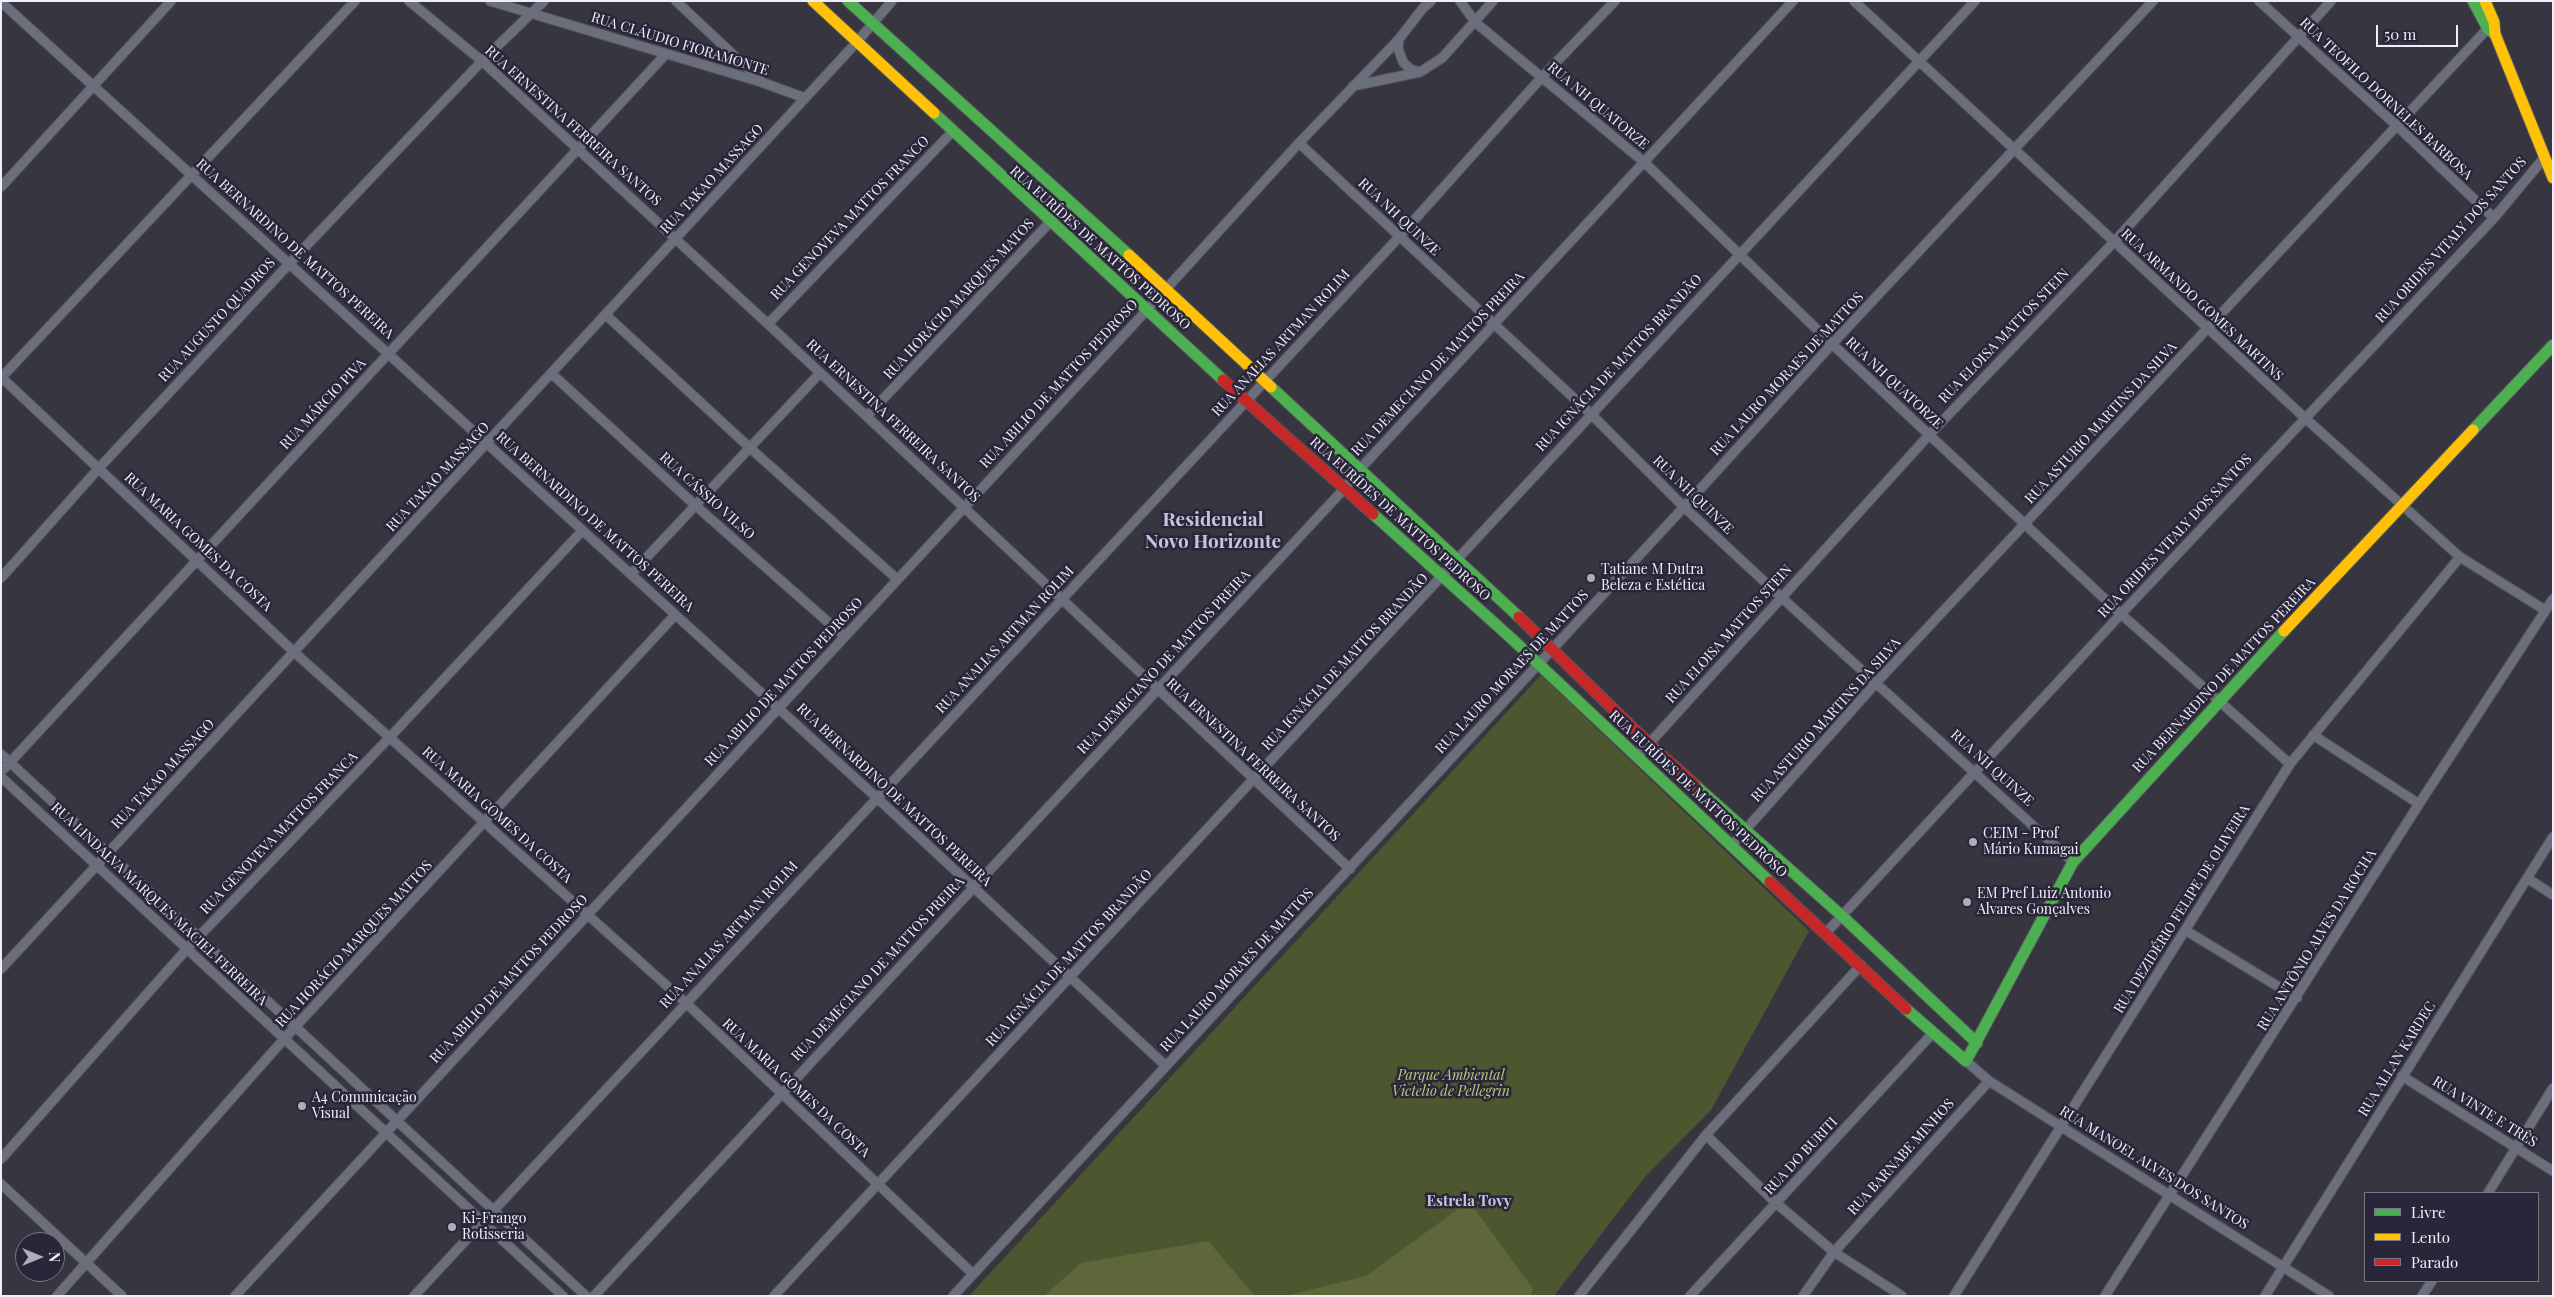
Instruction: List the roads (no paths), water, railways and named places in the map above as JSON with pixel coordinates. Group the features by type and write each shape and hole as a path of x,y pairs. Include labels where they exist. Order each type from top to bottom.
{"street":[{"path":"1,187 171,1"},
{"path":"1,377 190,174 356,1"},
{"name":"RUA ERNESTINA FERREIRA SANTOS","path":"410,1 482,61 676,239 964,506 1156,690 1350,869"},
{"name":"RUA CLÁUDIO FIORAMONTE","path":"490,1 666,55 762,82 805,98"},
{"name":"RUA AUGUSTO QUADROS","path":"1,578 98,468 289,264 482,61 544,1"},
{"path":"676,1 762,82"},
{"name":"RUA EURÍDES DE MATTOS PEDROSO","path":"812,1 1146,311 1537,664 1861,965 1932,1034 1966,1061"},
{"name":"RUA EURÍDES DE MATTOS PEDROSO","path":"848,1 1070,201 1552,648 1649,744 1842,916 1977,1043"},
{"name":"RUA TAKAO MASSAGO","path":"1,969 552,374 856,43 892,1"},
{"path":"1416,1 1422,8"},
{"name":"RUA ABILIO DE MATTOS PEDROSO","path":"235,1296 1299,143 1399,39 1422,8 1431,1"},
{"name":"RUA NH QUATORZE","path":"1460,1 1476,23 1644,162 1832,344 2121,614 2290,764"},
{"path":"1352,86 1420,72 1442,58 1476,23 1493,1"},
{"name":"RUA ANALIAS ARTMAN ROLIM","path":"414,1296 685,1002 1400,236 1542,77 1615,1"},
{"name":"RUA DEMECIANO DE MATTOS PREIRA","path":"594,1296 1344,489 1360,469 1793,1"},
{"name":"RUA ARMANDO GOMES MARTINS","path":"1854,1 2207,329 2460,557 2545,610"},
{"name":"RUA IGNÁCIA DE MATTOS BRANDÃO","path":"774,1296 1255,780 1456,559 1975,1"},
{"name":"RUA LAURO MORAES DE MATTOS","path":"953,1296 1350,869 1832,344 2015,151 2153,1"},
{"name":"RUA TEOFILO DORNELES BARBOSA","path":"2259,1 2396,125 2494,218"},
{"name":"RUA ELOISA MATTOS STEIN","path":"1637,757 1929,435 2114,242 2331,1"},
{"path":"2474,1 2492,28"},
{"path":"2485,1 2492,28 2553,178"},
{"name":"RUA BERNARDINO DE MATTOS PEREIRA","path":"1,2 778,708 1166,1066"},
{"name":"RUA ASTURIO MARTINS DA SILVA","path":"1732,845 1876,684 2396,125 2492,28"},
{"path":"1399,39 1398,48 1403,62 1410,69 1420,72"},
{"name":"RUA MÁRCIO PIVA","path":"1,772 666,55"},
{"name":"RUA GENOVEVA MATTOS FRANCO","path":"768,324 952,132"},
{"name":"RUA NH QUINZE","path":"1299,143 1591,414 1684,507 2073,862"},
{"name":"RUA ORIDES VITALY DOS SANTOS","path":"1826,933 2121,614 2494,218 2544,158"},
{"name":"RUA HORÁCIO MARQUES MATOS","path":"867,416 1070,201"},
{"path":"606,315 750,448 897,579"},
{"name":"RUA BERNARDINO DE MATTOS PEREIRA","path":"1966,1061 2073,862 2219,700 2553,344"},
{"path":"631,574 820,373"},
{"name":"RUA CÁSSIO VILSO","path":"552,374 696,506 844,636"},
{"name":"RUA MARIA GOMES DA COSTA","path":"1,377 294,652 685,1002 973,1274"},
{"name":"RUA GENOVEVA MATTOS FRANCA","path":"1,1159 198,937 390,736 582,530"},
{"name":"RUA DEZIDÉRIO FELIPE DE OLIVEIRA","path":"1954,1296 2290,764 2460,557"},
{"name":"RUA ANTÔNIO ALVES DA ROCHA","path":"2106,1296 2419,804 2553,599"},
{"name":"RUA HORÁCIO MARQUES MATTOS","path":"57,1296 285,1038 675,615"},
{"path":"2313,736 2419,804"},
{"path":"1,754 586,1296"},
{"name":"RUA LINDALVA MARQUES MACIEL FERREIRA","path":"1,777 563,1296"},
{"name":"RUA ALLAN KARDEC","path":"2265,1296 2553,837"},
{"path":"2527,878 2553,895"},
{"path":"2185,930 2297,998"},
{"path":"1579,1296 1706,1135 1861,965"},
{"name":"RUA DO BURITI","path":"1690,1296 1932,1034"},
{"name":"RUA MANOEL ALVES DOS SANTOS","path":"1966,1061 1989,1081 2171,1194 2329,1296"},
{"name":"RUA VINTE E TRÊS","path":"2402,1076 2553,1172"},
{"name":"RUA BARNABE MINHOS","path":"1803,1296 1834,1252 1989,1081"},
{"path":"2489,1192 2553,1088"},
{"path":"1706,1135 1776,1203 1834,1252 1902,1296"},
{"path":"1,1184 122,1296"},
{"path":"2422,1296 2431,1282"}],"place":[{"name":"Tatiane M Dutra Beleza e Estética","path":"1591,578"},
{"name":"CEIM - Prof Mário Kumagai","path":"1973,842"},
{"name":"EM Pref Luiz Antonio Alvares Gonçalves","path":"1967,902"},
{"name":"A4 Comunicação Visual","path":"302,1106"},
{"name":"Ki-Frango Rotisseria","path":"452,1227"}],"district":[{"name":"Residencial Novo Horizonte","path":"1213,531"},
{"name":"Estrela Tovy","path":"1469,1201"}],"park label":[{"name":"Parque Ambiental Victelio de Pellegrin","path":"1451,1084"}]}
